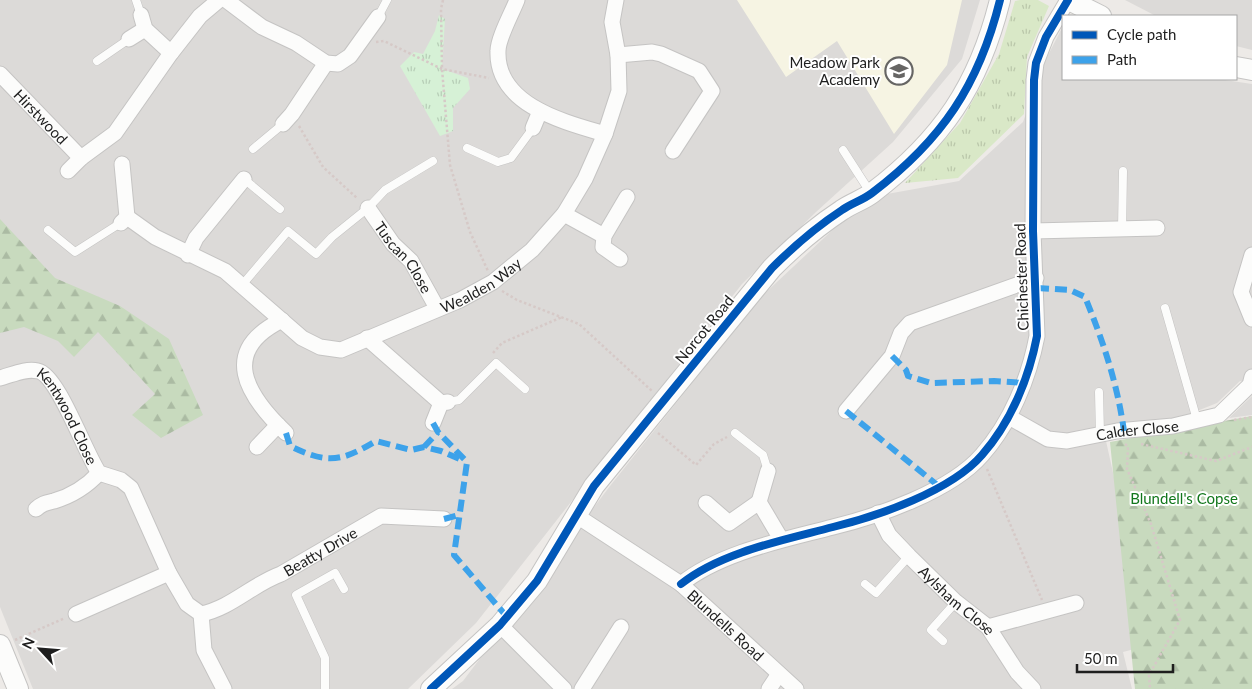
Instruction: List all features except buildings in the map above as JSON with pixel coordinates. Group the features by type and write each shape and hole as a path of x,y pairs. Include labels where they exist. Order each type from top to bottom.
{"street":[{"path":"68,172 81,158 114,133 200,16 219,0"},
{"path":"226,0 262,27 296,43 326,63 338,64 370,40 378,17"},
{"path":"517,0 498,50 501,73 513,92 540,111 569,124 605,134"},
{"name":"Wealden Way","path":"123,221 188,255 225,271 302,338 320,347 342,350 437,308 460,300 493,282 532,250 564,214 585,178 605,134 619,91 618,55 612,22 616,0"},
{"name":"Norcot Road","path":"431,689 500,625 537,582 594,486 772,268 801,239 844,208 871,194 922,149 956,108 978,69 1000,0"},
{"path":"1068,0 1099,15"},
{"name":"Chichester Road","path":"681,584 698,570 781,539 835,527 878,513 941,488 982,456 1009,417 1033,359 1037,336 1033,231 1034,80 1036,63 1046,37 1068,0"},
{"path":"129,39 143,22 171,53"},
{"path":"618,55 652,52 661,54 699,71 718,92 672,151"},
{"path":"288,119 326,63"},
{"path":"1237,67 1252,70"},
{"name":"Hirstwood","path":"0,74 81,158"},
{"path":"533,128 540,111"},
{"path":"122,164 123,221"},
{"path":"188,255 196,238 244,180"},
{"path":"620,259 603,247 604,236 627,198"},
{"name":"Tuscan Close","path":"368,208 393,244 411,262 437,308"},
{"path":"564,214 604,236"},
{"path":"1033,231 1157,228"},
{"path":"1252,255 1241,292 1252,319"},
{"path":"846,411 892,356 901,333 910,323 1036,278"},
{"path":"257,447 282,429 256,397 244,372 244,357 251,343 264,329 282,320"},
{"path":"367,338 444,403 433,423"},
{"name":"Kentwood Close","path":"0,378 28,370 40,371 50,378 59,392 99,473 121,480 131,488 186,604 201,614"},
{"name":"Calder Close","path":"1009,417 1048,439 1067,441 1117,431 1173,426 1219,415 1250,386 1252,377"},
{"path":"706,503 729,523 759,502 768,471"},
{"name":"Kentwood Close","path":"36,509 44,502 54,501 88,485 99,473"},
{"path":"759,502 781,539"},
{"name":"Aylsham Close","path":"878,513 889,535 909,556 956,602 988,628 1017,672 1033,689"},
{"name":"Beatty Drive","path":"201,614 211,612 250,591 264,580 281,574 381,516 444,519"},
{"name":"Blundells Road","path":"577,516 681,584 796,689"},
{"path":"76,614 170,573"},
{"path":"988,628 1076,603"},
{"path":"201,614 204,650 224,689"},
{"path":"500,625 564,689 571,686 582,689 621,627"},
{"path":"0,646 18,689"},
{"path":"769,689 779,674"}],"lane":[{"path":"136,0 143,22"},
{"path":"378,17 387,0"},
{"path":"97,61 129,39"},
{"path":"254,149 288,119"},
{"path":"467,148 498,162 511,158 533,128"},
{"path":"843,150 871,194"},
{"path":"242,285 288,231 316,254 332,237 368,208 385,190 433,160"},
{"path":"1122,230 1123,170"},
{"path":"244,180 280,209"},
{"path":"48,230 75,252 123,221"},
{"path":"1165,308 1197,420"},
{"path":"444,403 459,400 496,363 525,389"},
{"path":"1099,392 1100,434"},
{"path":"735,433 763,455 768,471"},
{"path":"866,584 876,593 909,556"},
{"path":"325,689 325,658 296,595 335,573 344,589"},
{"path":"943,641 931,630 956,602"}],"path":[{"path":"443,0 441,9 442,69 450,165 470,232 493,282 517,300 579,324 663,401"},
{"path":"370,40 384,41 442,69 492,78 501,73"},
{"path":"288,119 324,166 368,208"},
{"path":"645,423 696,465 714,444 735,433"},
{"path":"1117,431 1119,439 1128,446 1133,445"},
{"path":"1138,443 1216,461 1252,447"},
{"path":"1128,446 1127,469 1151,524 1180,620 1149,675 1150,689"},
{"path":"982,456 1046,611"},
{"path":"0,646 76,614"}],"shaded area":[{"path":"0,0 980,0 962,59 893,142 816,212 742,284 476,623 408,689 33,689 0,607"},
{"name":"Meadow Park Academy","path":"737,0 962,0 947,65 894,134 837,41 786,77"},
{"path":"1125,0 1252,0 1252,50 1237,46 1237,15 1154,15"},
{"path":"1062,28 1062,80 1225,80 1252,84 1252,383 1240,381 1217,403 1182,417 1079,430 1074,446 1106,441 1139,590 1146,646 1123,652 1132,689 452,689 463,681 610,486 760,298 841,222 887,194 959,181 1023,122 1046,59"},
{"path":"1251,397 1252,415 1229,418"}],"green space":[{"path":"1038,0 1049,6 1027,57 1024,114 958,178 905,183 960,123 999,54 1015,1"},
{"path":"439,15 445,19 442,69 468,78 470,89 453,108 453,131 440,136 400,66 414,52 423,54 435,31"},
{"path":"0,219 55,278 120,306 169,339 203,415 161,438 132,415 155,394 98,332 74,357 58,341 24,327 0,333"},
{"name":"Blundell's Copse","path":"1252,416 1252,689 1135,689 1110,442"}],"marked path":[{"path":"1037,288 1070,290 1085,297 1109,362 1124,431"},
{"path":"892,356 906,370 908,376 931,383 994,381 1024,383"},
{"path":"846,411 941,488"},
{"path":"433,423 438,432 467,462 454,555 507,617"},
{"path":"424,447 438,432"},
{"path":"286,433 290,446 324,458 343,457 376,441 411,450 424,447 441,451 462,460"},
{"path":"444,519 459,515"}],"cycle path":[{"path":"431,689 500,625 537,581 594,486 772,268 823,223 869,195 897,173 938,131 969,84 981,59 1000,0"},
{"path":"681,584 715,563 734,555 774,542 871,516 933,491 969,468 982,455 1002,428 1024,383 1037,336 1033,231 1034,80 1036,63 1046,37 1068,0"}],"place":[{"name":"Meadow Park Academy","path":"899,71"}]}
